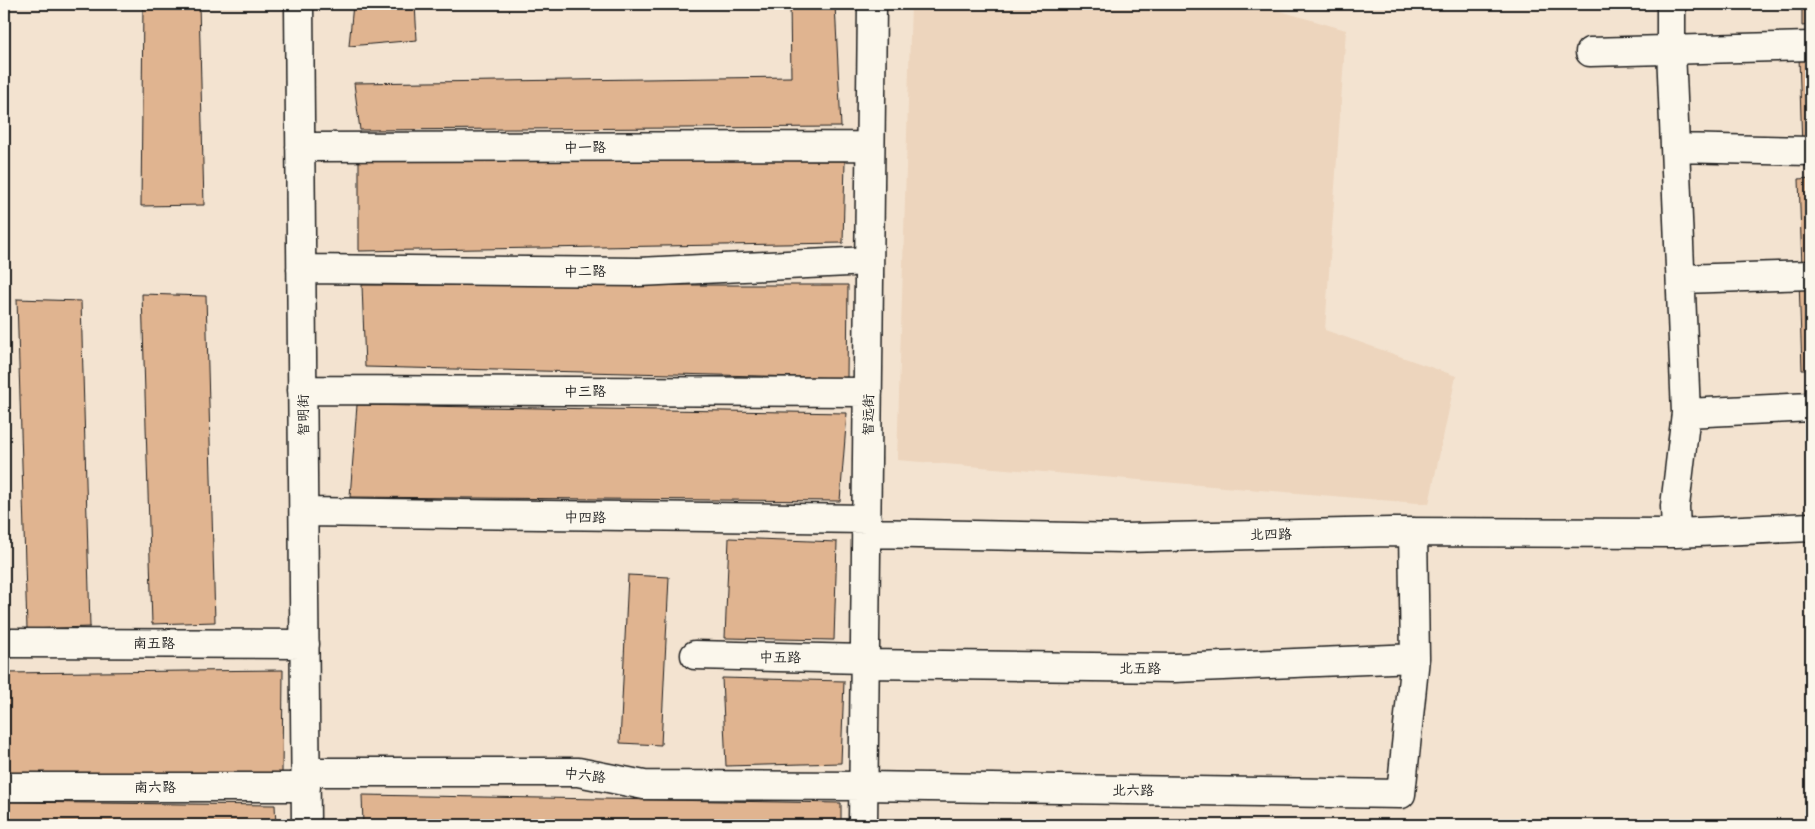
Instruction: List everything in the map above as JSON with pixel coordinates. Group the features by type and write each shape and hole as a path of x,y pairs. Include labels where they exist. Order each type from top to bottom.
{"street":[{"name":"智明街","path":"299,4 306,825"},
{"name":"智远街","path":"863,825 872,4"},
{"path":"1671,4 1671,50 1686,413 1674,506 1676,532"},
{"path":"1590,52 1811,46"},
{"name":"中一路","path":"300,147 870,146"},
{"path":"1675,148 1811,151"},
{"name":"中二路","path":"301,269 639,272 869,261"},
{"path":"1681,279 1811,275"},
{"name":"中三路","path":"302,390 868,392"},
{"path":"1686,413 1811,407"},
{"name":"中四路","path":"304,512 867,526"},
{"name":"北四路","path":"867,526 1124,538 1413,532 1676,532 1811,527"},
{"path":"1413,532 1415,658"},
{"name":"南五路","path":"4,643 305,644"},
{"name":"中五路","path":"695,655 865,661"},
{"name":"北五路","path":"865,661 1174,668 1415,658"},
{"name":"北六路","path":"864,786 1401,794 1415,658"},
{"name":"中六路","path":"306,780 578,772 644,785 864,786"},
{"name":"南六路","path":"4,787 306,780"}],"shaded area":[{"path":"911,4 1270,4 1270,8 1346,30 1325,330 1456,376 1429,504 897,460"}],"building":[{"path":"143,4 199,4 204,205 141,206"},
{"path":"353,4 415,4 417,40 349,46"},
{"path":"790,4 835,4 841,127 360,130 354,83 791,77"},
{"path":"1802,4 1811,4 1811,25 1802,26"},
{"path":"1811,56 1811,146 1802,147 1799,57"},
{"path":"359,158 845,161 843,243 359,251"},
{"path":"1811,178 1811,268 1802,268 1799,179"},
{"path":"1799,280 1811,280 1811,370 1802,370"},
{"path":"362,285 848,285 847,378 365,367"},
{"path":"142,294 206,296 215,622 152,624"},
{"path":"17,299 81,301 90,627 27,629"},
{"path":"357,405 847,413 840,501 350,497"},
{"path":"729,538 837,542 834,640 725,638"},
{"path":"628,575 669,577 661,745 620,743"},
{"path":"283,670 282,774 4,774 4,673"},
{"path":"722,678 844,681 841,763 726,766"},
{"path":"362,795 841,803 841,825 363,825"},
{"path":"4,802 275,805 276,825 4,825"}]}
